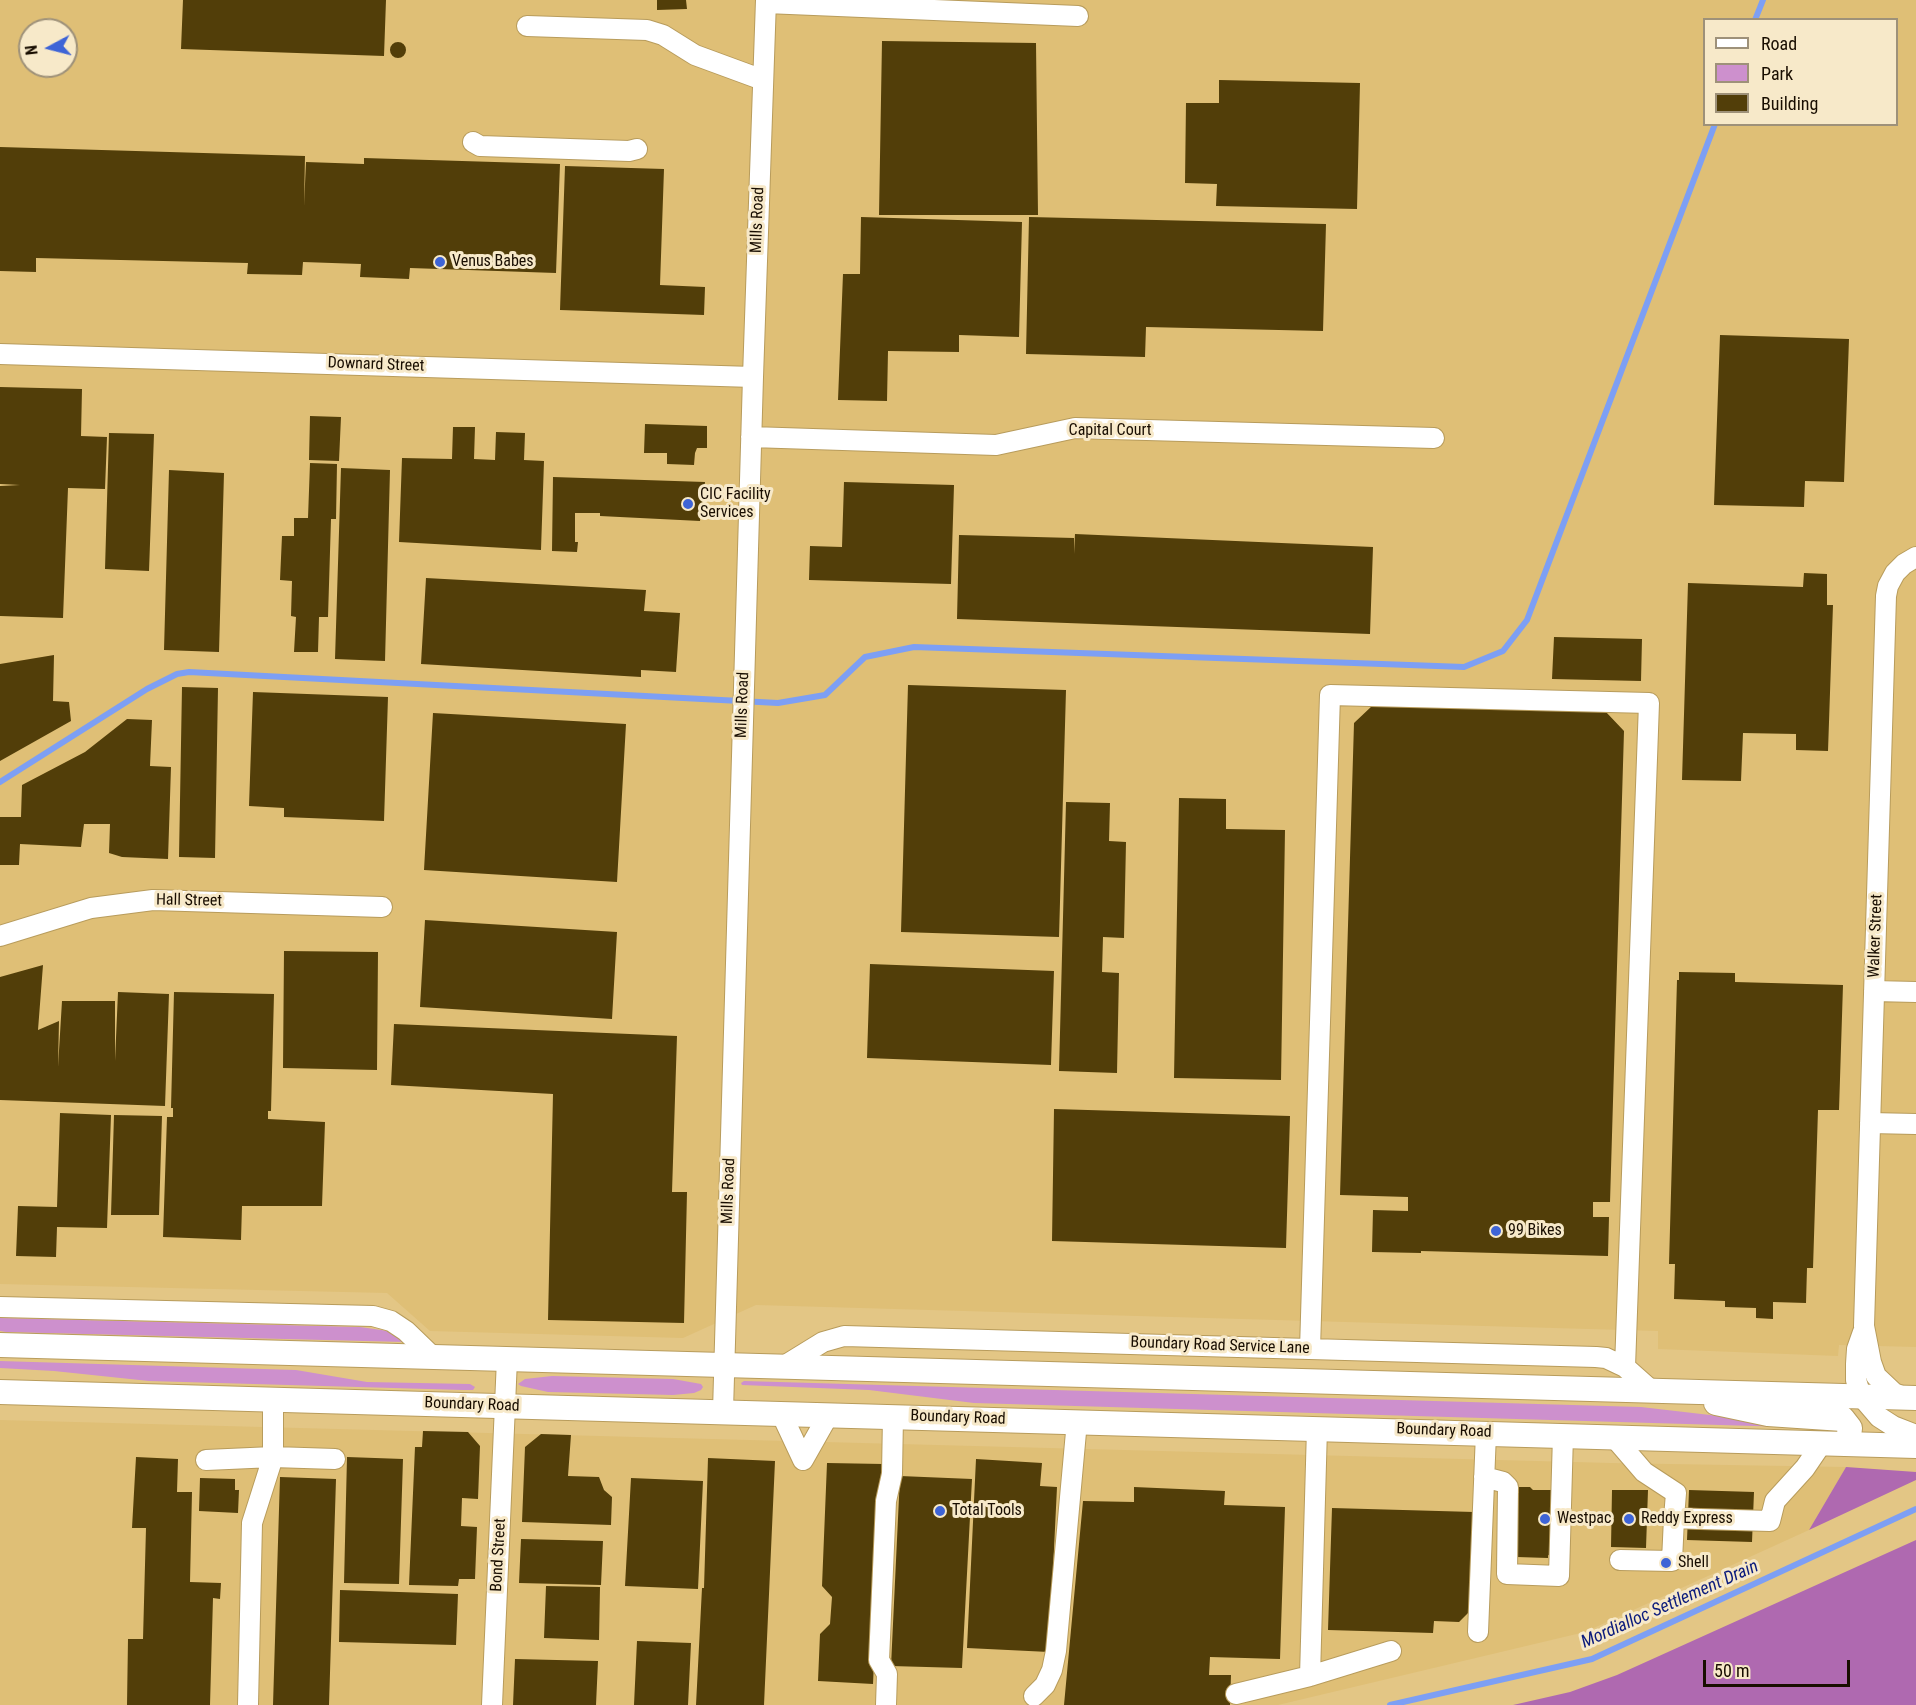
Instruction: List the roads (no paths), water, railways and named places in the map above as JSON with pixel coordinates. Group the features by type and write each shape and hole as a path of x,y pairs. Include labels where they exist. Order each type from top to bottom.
{"main road":[{"path":"0,1345 1911,1398"},
{"name":"Boundary Road","path":"0,1392 1916,1446"},
{"path":"1676,1392 1735,1408 1768,1414 1844,1419 1850,1428 1848,1444"}],"street":[{"path":"766,1 1078,16"},
{"name":"Mills Road","path":"723,1411 766,1"},
{"path":"527,26 647,30 663,35 695,55 763,80"},
{"path":"473,142 480,146 629,151 637,149"},
{"name":"Downard Street","path":"0,354 753,377"},
{"name":"Capital Court","path":"751,437 996,445 1075,428 1434,438"},
{"name":"Walker Street","path":"1911,1398 1894,1393 1876,1376 1864,1326 1886,596 1895,573 1916,557"},
{"path":"1310,1349 1330,695 1648,703 1625,1367"},
{"name":"Hall Street","path":"0,936 91,908 153,900 382,907"},
{"path":"1874,991 1916,992"},
{"path":"1870,1123 1916,1124"},
{"path":"0,1307 373,1316 391,1321 406,1331 433,1357"},
{"name":"Walker Street","path":"1861,1396 1856,1380 1856,1364 1857,1349 1864,1326"},
{"name":"Boundary Road Service Lane","path":"784,1366 823,1342 844,1336 1596,1357 1606,1358 1625,1367 1652,1391"},
{"name":"Bond Street","path":"492,1705 507,1359"},
{"path":"1861,1396 1879,1417 1893,1426 1916,1435"},
{"path":"248,1705 252,1523 273,1457 273,1400"},
{"path":"781,1413 802,1460 830,1414"},
{"path":"886,1705 887,1674 879,1660 886,1501 892,1474 893,1416"},
{"path":"1034,1696 1045,1685 1052,1670 1056,1651 1077,1421"},
{"path":"1310,1676 1313,1497 1317,1428"},
{"path":"1478,1632 1486,1433"},
{"path":"1480,1574 1559,1576 1563,1435"},
{"path":"1613,1436 1644,1472 1676,1493 1672,1561 1620,1560"},
{"path":"1674,1518 1770,1521 1775,1501 1822,1443"},
{"path":"206,1460 273,1457 335,1459"},
{"path":"1484,1477 1503,1482 1508,1487 1507,1574"},
{"path":"1236,1694 1310,1676 1391,1651"}],"waterway":[{"path":"1756,18 1763,0"},
{"path":"0,782 147,689 177,674 189,672 778,703 825,695 865,657 914,647 1464,667 1503,651 1527,620 1714,126"},
{"name":"Mordialloc Settlement Drain","path":"1390,1705 1592,1659 1916,1509"}],"place":[{"name":"Venus Babes","path":"440,262"},
{"name":"CIC Facility Services","path":"688,504"},
{"name":"99 Bikes","path":"1496,1231"},
{"name":"Total Tools","path":"940,1511"},
{"name":"Westpac","path":"1545,1519"},
{"name":"Reddy Express","path":"1629,1519"},
{"name":"Shell","path":"1666,1563"}]}
